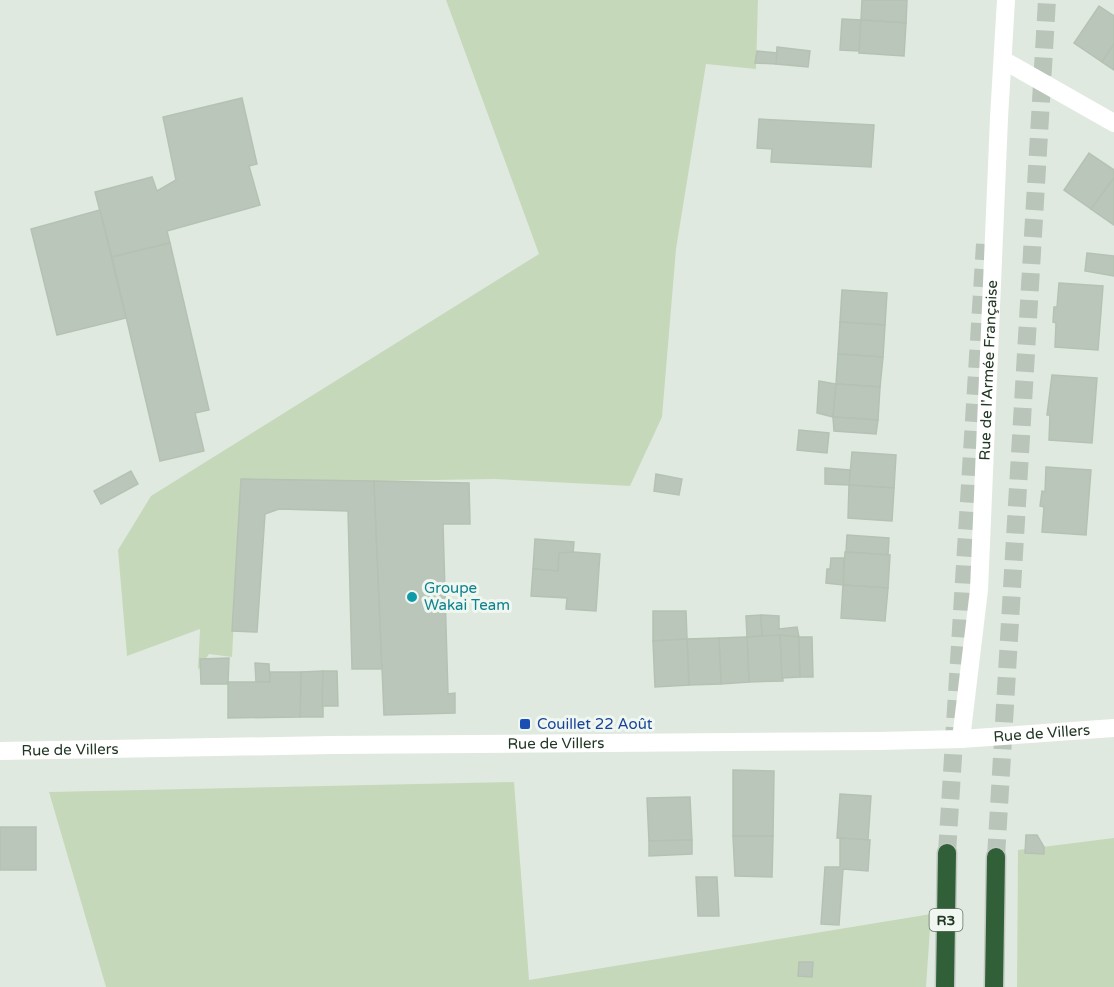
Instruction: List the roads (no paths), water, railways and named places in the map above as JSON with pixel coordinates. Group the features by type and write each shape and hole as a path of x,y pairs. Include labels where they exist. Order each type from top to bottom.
{"highway":[{"name":"R3","path":"945,987 947,853"},
{"path":"994,987 996,857"}],"street":[{"name":"Rue de l'Armée Française","path":"961,739 979,591 1006,0"},
{"path":"1003,60 1114,123"},
{"name":"Rue de Villers","path":"0,752 320,745 961,739 1114,728"}],"tunnel":[{"path":"996,857 1047,0"},
{"path":"947,853 985,244"}],"place":[{"name":"Groupe Wakai Team","path":"412,597"},
{"name":"Couillet 22 Août","path":"525,724"}]}
